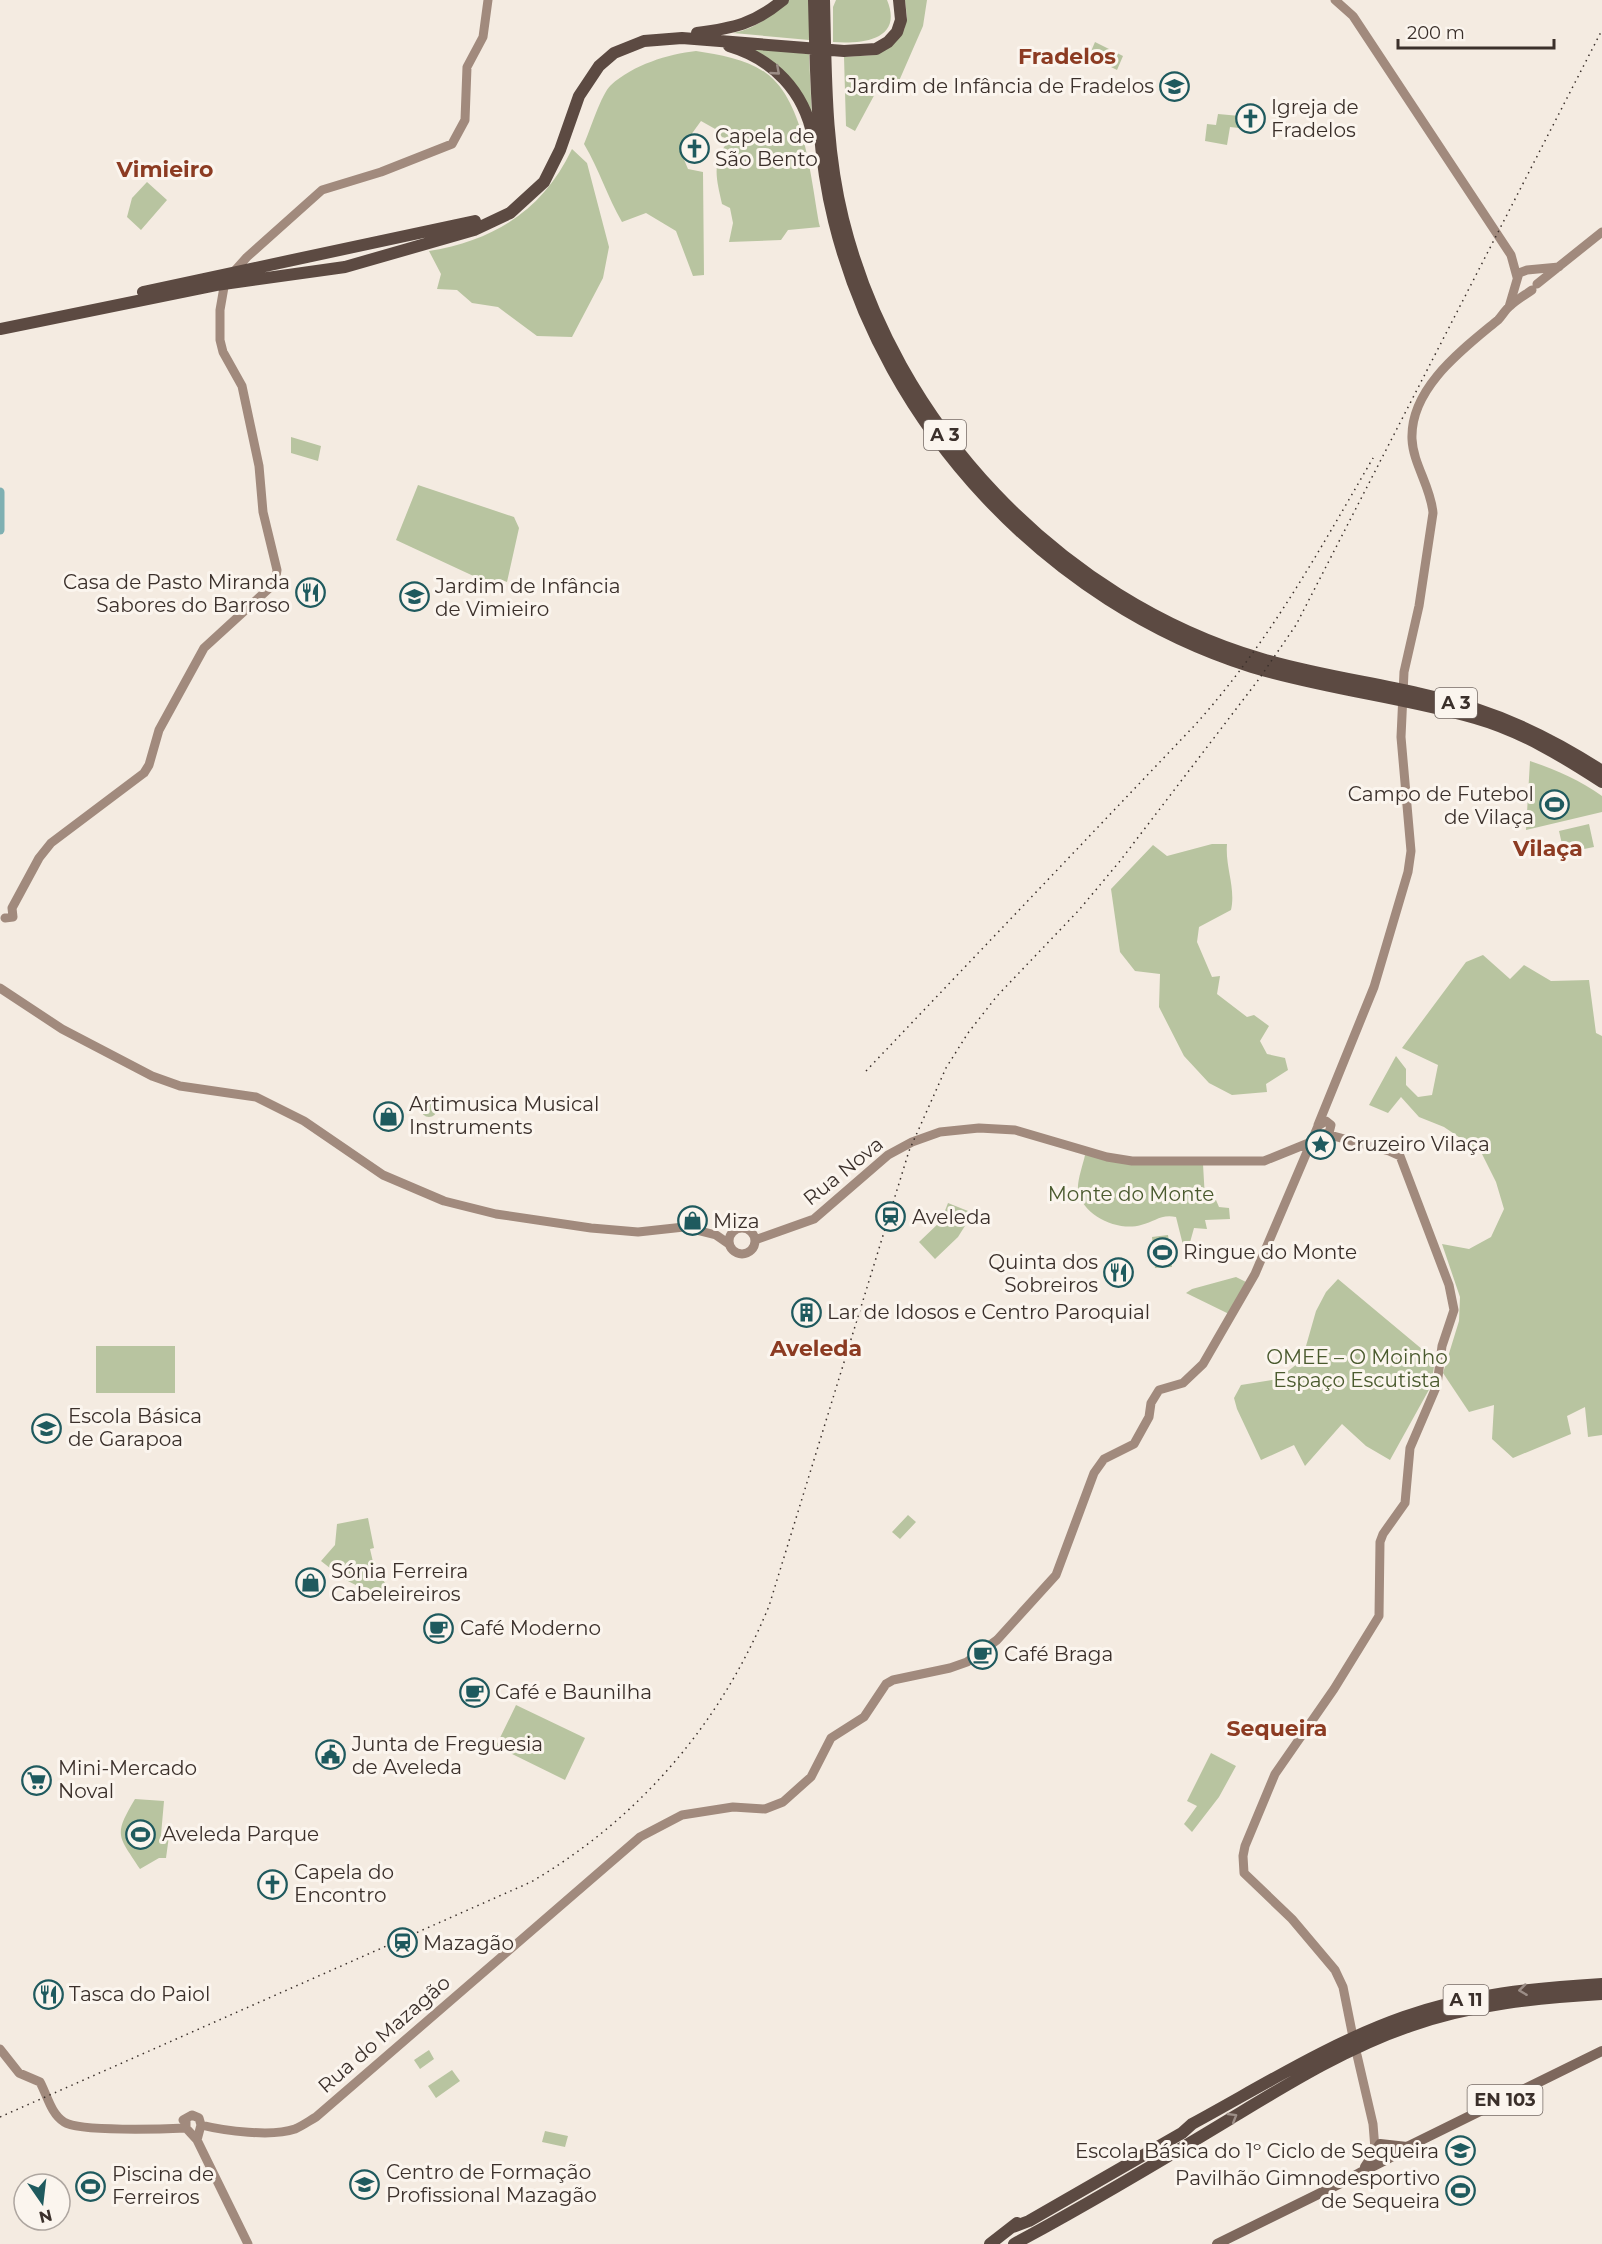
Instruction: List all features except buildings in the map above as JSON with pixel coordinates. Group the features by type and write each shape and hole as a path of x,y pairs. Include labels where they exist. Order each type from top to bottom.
{"highway":[{"path":"0,321 282,269 345,267 403,252 495,221 526,201 544,182 560,150 579,96 591,76 614,53 631,45 657,39 701,37 746,25 783,0"},
{"name":"A 3","path":"814,0 817,104 828,194 834,222 858,296 880,346 904,388 936,438 992,506 1069,566 1190,633 1298,673 1477,718 1521,735 1556,753 1602,782"},
{"name":"A 3","path":"824,0 829,140 836,187 851,248 890,345 945,435 978,475 1069,566"},
{"path":"825,34 832,0"},
{"path":"844,49 873,44 885,37 892,27 895,16 892,0"},
{"path":"0,328 216,285 491,216 522,196 538,177 553,148 574,92 584,74 610,48 640,34 844,49 876,49 888,42 897,32 900,20 898,0"},
{"path":"701,37 751,53 783,76 805,106 821,178 828,194"},
{"name":"A 3","path":"1298,673 1365,682 1475,708 1524,726 1569,749 1602,771"},
{"name":"A 11","path":"990,2244 1027,2216 1085,2180 1179,2127 1192,2124 1338,2045 1406,2016 1497,1993 1602,1984"},
{"name":"A 11","path":"1014,2244 1299,2078 1342,2055 1411,2025 1448,2014 1501,2004 1602,1994"},
{"name":"A 11","path":"1008,2244 1186,2140 1199,2138"},
{"name":"A 11","path":"1023,2244 1123,2190 1192,2148 1199,2138"}],"main road":[{"name":"EN 103","path":"1389,2148 1407,2148 1602,2051"},
{"path":"1217,2244 1351,2178 1365,2168 1377,2154 1380,2144 1389,2148 1387,2161 1377,2154"}],"street":[{"path":"3,920 13,917 12,908 39,858 51,843 144,773 149,765 159,730 204,648 275,583 278,570 263,512 259,466 242,386 223,352 220,340 221,297 230,276 322,190 381,172 452,144 465,120 464,84 467,67 483,37 488,0"},
{"path":"1335,0 1353,16 1511,255 1537,276 1535,287"},
{"path":"1352,2032 1343,1988 1335,1970 1292,1919 1244,1873 1242,1866 1245,1846 1275,1774 1334,1689 1378,1616 1380,1542 1405,1503 1410,1448 1437,1385 1442,1346 1454,1310 1449,1285 1400,1156 1350,1141 1324,1128 1329,1100 1374,987 1408,872 1411,851 1401,715 1404,672 1419,606 1433,520 1431,499 1413,445 1414,422 1435,378 1447,363 1501,317 1509,307 1602,232"},
{"path":"1511,255 1520,288 1535,287"},
{"path":"1509,307 1517,279 1529,270 1561,266"},
{"path":"0,988 62,1029 152,1076 180,1086 256,1097 304,1121 383,1174 461,1206 591,1228 638,1232 684,1227 716,1234 732,1232 743,1227 757,1237 752,1249 744,1253 735,1252 716,1234"},
{"name":"Rua Nova","path":"757,1237 814,1219 888,1155 912,1142 940,1132 967,1128 1015,1130 1107,1157 1132,1161 1264,1161 1310,1143 1324,1128"},
{"name":"Rua do Mazagão","path":"192,2126 285,2131 297,2128 316,2117 640,1837 682,1815 733,1807 765,1809 783,1802 811,1777 831,1738 864,1717 893,1680 950,1668 967,1662 997,1640 1056,1575 1094,1473 1104,1459 1134,1444 1149,1417 1151,1403 1159,1390 1183,1383 1196,1373 1255,1274 1310,1143"},
{"path":"729,1244 732,1232"},
{"path":"0,2049 19,2073 42,2086 53,2111 65,2123 80,2127 192,2126 196,2140 248,2244"},
{"path":"1357,2055 1373,2124 1377,2154"},
{"path":"1373,2124 1389,2148"}],"green space":[{"path":"787,0 809,0 809,40 733,33 763,21"},
{"path":"836,0 887,0 891,14 890,24 885,32 876,37 855,42 833,42 833,7"},
{"path":"905,0 927,0 923,26 899,81 877,90 855,131 846,126 844,57 875,55 904,30 907,17"},
{"path":"1095,42 1123,56 1117,70 1089,56"},
{"path":"744,47 809,54 812,119 805,101"},
{"path":"696,51 750,64 766,73 779,86 790,103 805,144 820,227 788,230 781,240 729,242 733,223 730,208 722,204 717,170 720,155 730,139 722,137 717,130 701,121 680,150 688,169 703,172 704,275 693,276 676,231 646,213 622,222 584,144 600,104 611,85 640,66 674,55"},
{"path":"1218,114 1240,116 1239,128 1230,127 1227,145 1205,141 1207,124 1216,125"},
{"path":"572,149 587,163 609,247 603,278 572,337 537,336 498,307 472,303 457,290 437,289 441,274 429,251 475,239 514,219 547,189"},
{"path":"147,182 167,200 141,230 127,217 132,198"},
{"path":"291,437 321,446 318,461 291,453"},
{"path":"418,485 514,517 519,528 507,582 502,580 495,586 396,540"},
{"path":"1530,761 1568,776 1602,796 1602,812 1526,830"},
{"path":"1589,824 1594,847 1564,853 1559,831"},
{"path":"1212,844 1227,844 1232,894 1231,910 1199,927 1197,942 1212,977 1220,976 1217,994 1247,1017 1254,1015 1269,1026 1260,1041 1267,1054 1285,1058 1288,1070 1266,1084 1267,1092 1232,1095 1209,1083 1184,1056 1159,1007 1160,974 1135,971 1120,952 1111,889 1153,845 1167,856"},
{"path":"1483,955 1510,979 1524,965 1551,981 1589,980 1596,1033 1602,1036 1602,1435 1588,1437 1585,1407 1567,1416 1571,1434 1513,1458 1492,1439 1494,1405 1469,1412 1443,1373 1459,1321 1460,1297 1442,1244 1469,1249 1491,1237 1504,1209 1496,1182 1481,1152 1444,1127 1419,1117 1401,1097 1388,1113 1369,1105 1396,1056 1406,1069 1406,1085 1418,1097 1432,1095 1438,1065 1402,1048 1466,962"},
{"path":"426,1101 432,1101 437,1109 435,1115 426,1117 421,1112 421,1106"},
{"name":"Monte do Monte","path":"1085,1155 1203,1164 1205,1199 1216,1200 1219,1207 1229,1208 1230,1219 1205,1220 1207,1229 1194,1228 1189,1246 1183,1245 1176,1217 1162,1217 1132,1227 1102,1220 1086,1207 1078,1191"},
{"path":"948,1203 973,1213 958,1237 935,1259 919,1242 941,1221"},
{"name":"Ringue do Monte","path":"1168,1235 1172,1267 1155,1268 1152,1237"},
{"path":"1236,1277 1246,1282 1229,1314 1186,1293 1192,1289"},
{"name":"OMEE – O Moinho Espaço Escutista","path":"1338,1279 1435,1360 1431,1386 1390,1460 1366,1446 1342,1424 1305,1466 1294,1445 1261,1460 1234,1398 1241,1385 1278,1379 1302,1360 1316,1311 1326,1292"},
{"path":"96,1346 175,1346 175,1393 96,1393"},
{"path":"908,1515 916,1522 900,1539 892,1532"},
{"path":"368,1518 374,1548 370,1549 373,1562 390,1592 379,1597 344,1579 321,1561 335,1545 337,1524"},
{"path":"516,1705 585,1738 565,1780 496,1746"},
{"path":"1211,1753 1236,1766 1219,1797 1192,1832 1184,1824 1197,1806 1187,1801"},
{"name":"Aveleda Parque","path":"135,1799 164,1801 161,1835 169,1836 166,1858 159,1858 140,1869 121,1835 123,1821"},
{"path":"429,2050 434,2059 420,2069 414,2060"},
{"path":"452,2070 460,2081 436,2098 428,2086"},
{"path":"545,2131 568,2136 565,2147 542,2142"}],"water":[{"name":"Piscina de Ferreiros","path":"81,2181 102,2181 101,2192 81,2191"}],"waterway":[{"path":"0,492 0,530"}],"railway":[{"path":"0,2117 531,1882 571,1857 642,1797 673,1764 701,1728 727,1689 769,1606 909,1151 946,1068 968,1033 997,996 1079,910 1120,861 1259,679 1296,625 1602,30"},
{"path":"866,1071 1195,725 1221,694 1291,596 1373,458"}],"place":[{"name":"Jardim de Infância de Fradelos","path":"1175,86"},
{"name":"Igreja de Fradelos","path":"1250,119"},
{"name":"Capela de São Bento","path":"694,148"},
{"name":"Casa de Pasto Miranda Sabores do Barroso","path":"311,593"},
{"name":"Jardim de Infância de Vimieiro","path":"414,597"},
{"name":"Campo de Futebol de Vilaça","path":"1555,805"},
{"name":"Artimusica Musical Instruments","path":"388,1116"},
{"name":"Cruzeiro Vilaça","path":"1321,1144"},
{"name":"Aveleda","path":"891,1217"},
{"name":"Miza","path":"692,1221"},
{"name":"Ringue do Monte","path":"1162,1252"},
{"name":"Quinta dos Sobreiros","path":"1119,1273"},
{"name":"Lar de Idosos e Centro Paroquial","path":"806,1312"},
{"name":"Escola Básica de Garapoa","path":"47,1428"},
{"name":"Sónia Ferreira Cabeleireiros","path":"310,1583"},
{"name":"Café Moderno","path":"439,1628"},
{"name":"Café Braga","path":"983,1654"},
{"name":"Café e Baunilha","path":"474,1692"},
{"name":"Junta de Freguesia de Aveleda","path":"331,1755"},
{"name":"Mini-Mercado Noval","path":"37,1780"},
{"name":"Aveleda Parque","path":"141,1834"},
{"name":"Capela do Encontro","path":"273,1884"},
{"name":"Mazagão","path":"402,1943"},
{"name":"Tasca do Paiol","path":"48,1994"},
{"name":"Escola Básica do 1º Ciclo de Sequeira","path":"1460,2151"},
{"name":"Centro de Formação Profissional Mazagão","path":"365,2184"},
{"name":"Piscina de Ferreiros","path":"91,2186"},
{"name":"Pavilhão Gimnodesportivo de Sequeira","path":"1461,2190"}],"district":[{"name":"Fradelos","path":"1067,56"},
{"name":"Vimieiro","path":"165,169"},
{"name":"Vilaça","path":"1548,848"},
{"name":"Aveleda","path":"816,1348"},
{"name":"Sequeira","path":"1277,1728"}]}
